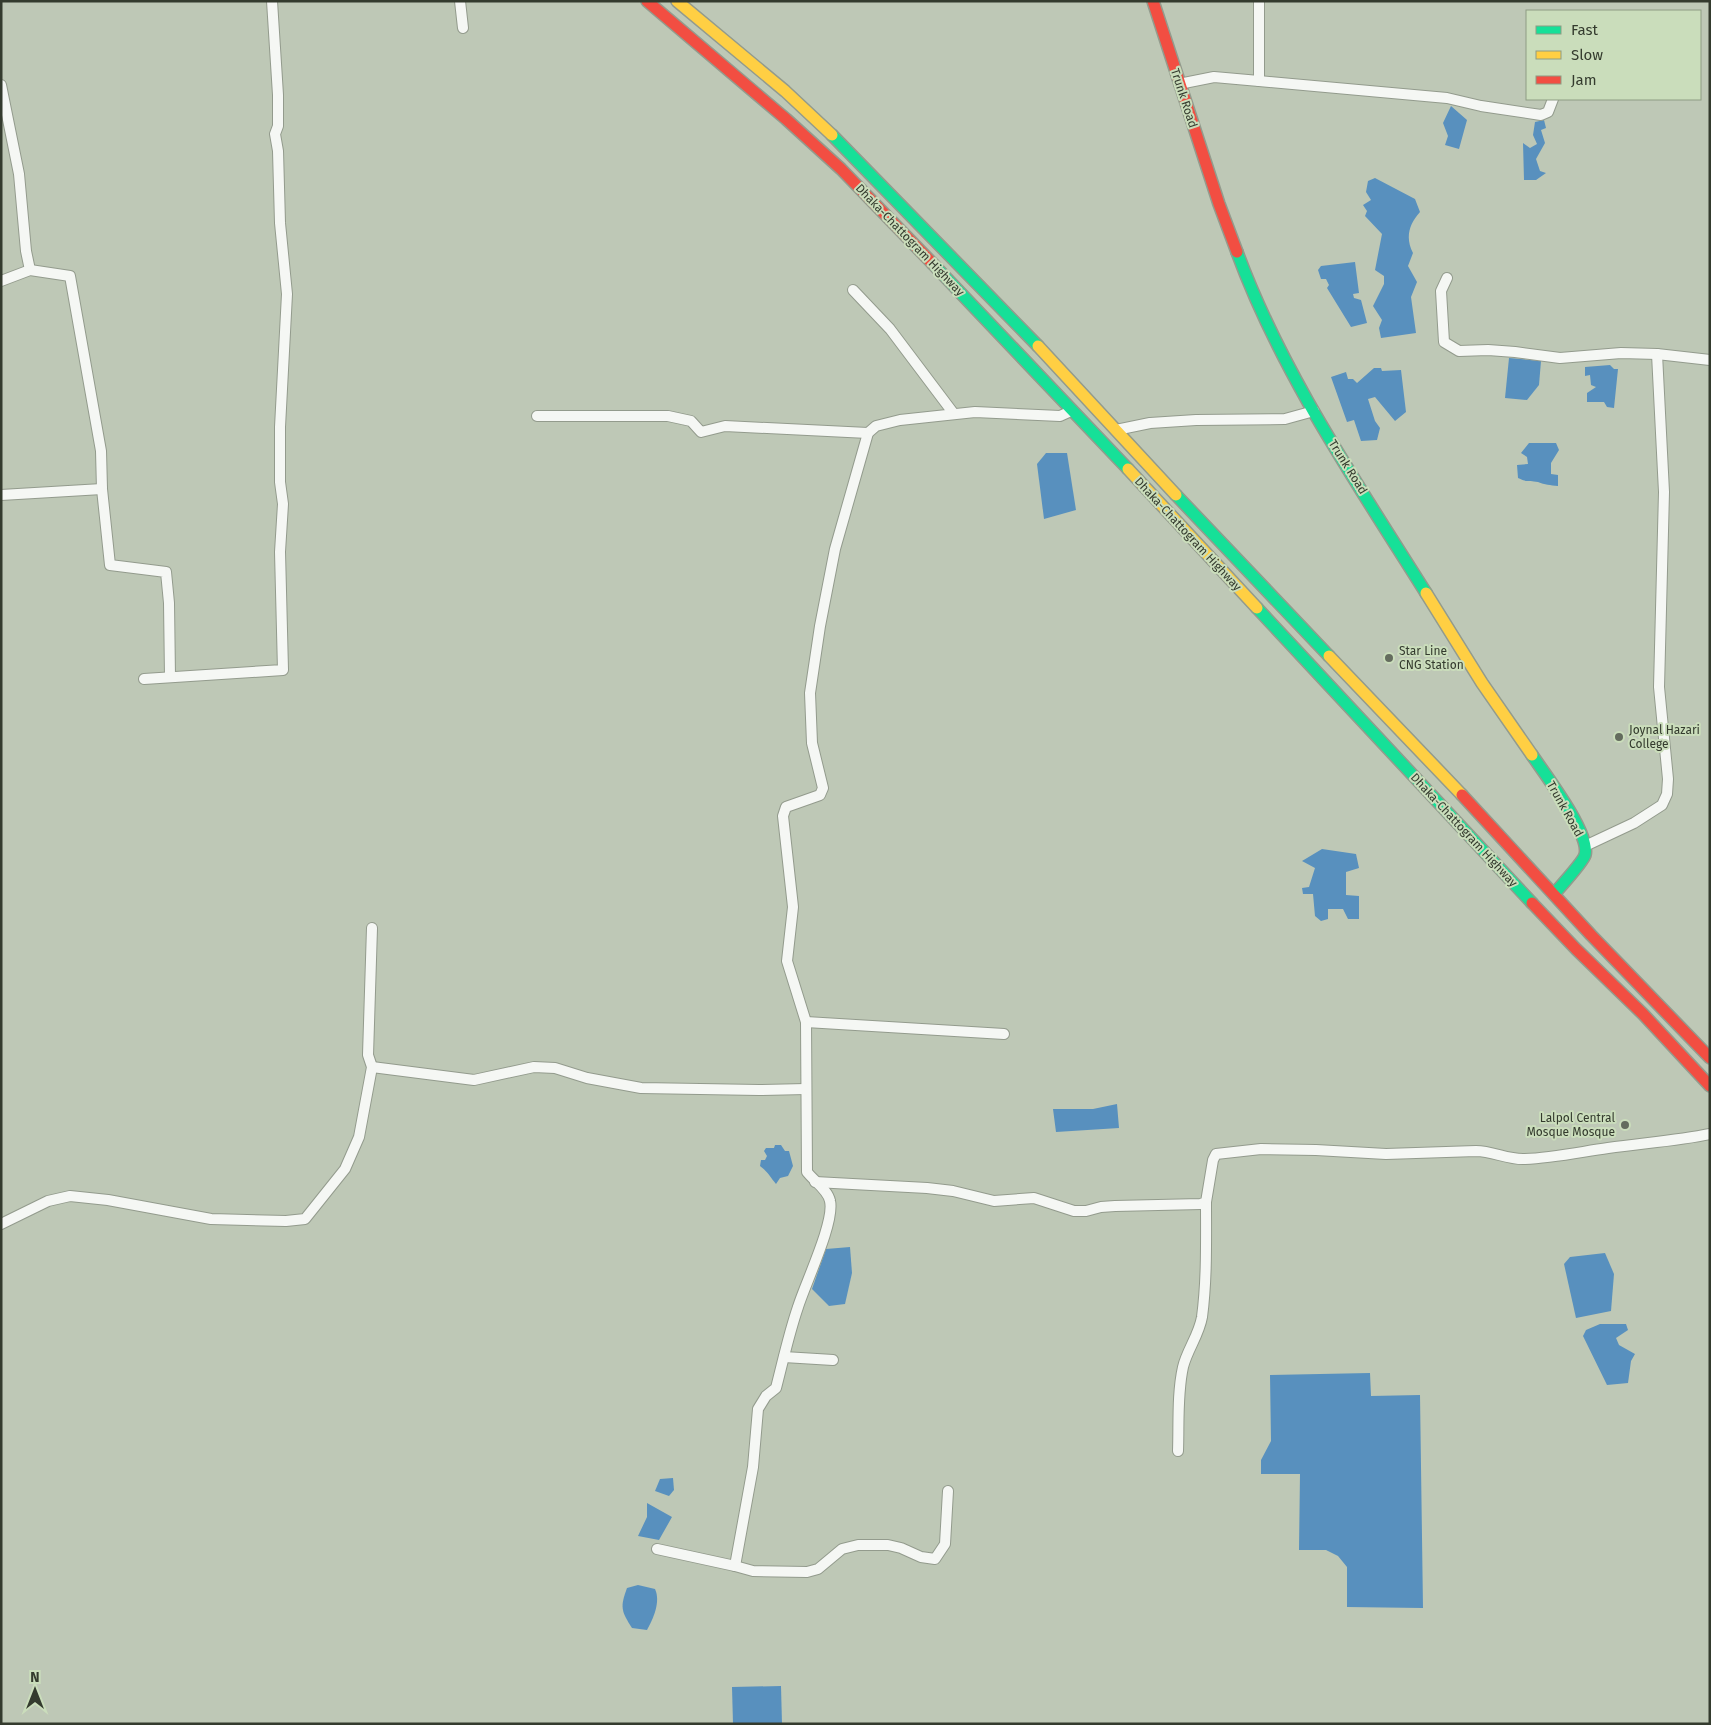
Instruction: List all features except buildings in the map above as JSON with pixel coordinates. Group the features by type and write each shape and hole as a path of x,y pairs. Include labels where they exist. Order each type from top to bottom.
{"main road":[{"name":"Dhaka-Chattogram Highway","path":"647,1 786,119 841,169 1160,502 1333,691 1436,798 1576,949 1643,1014 1710,1086"},
{"name":"Dhaka-Chattogram Highway","path":"677,1 785,91 850,152 1016,322 1591,935 1710,1058"},
{"name":"Trunk Road","path":"1153,1 1218,204 1240,263 1278,345 1338,454 1482,683 1562,799 1578,827 1584,846 1584,856 1554,894"},
{"path":"1436,798 1443,800 1449,797 1452,790 1450,784"},
{"path":"1458,822 1456,813 1459,808 1469,806 1474,810"},
{"path":"1576,949 1591,935"},
{"path":"1696,1044 1710,1051"},
{"path":"1680,1054 1690,1072 1710,1097"}],"street":[{"path":"144,679 283,670 280,552 282,504 280,427 287,294 280,223 278,151 275,134 278,126 278,95 272,1"},
{"path":"460,1 463,28"},
{"path":"1259,1 1259,81"},
{"path":"1179,84 1214,77 1447,98 1481,106 1541,115 1548,112 1553,100"},
{"path":"1,85 19,174 26,251 30,270"},
{"path":"1,281 30,270 70,276 100,452 110,565 166,572 169,603 170,677"},
{"path":"1447,278 1441,291 1444,342 1459,351 1488,350 1560,358 1657,354 1710,360"},
{"path":"853,290 890,329 954,414"},
{"path":"1584,846 1634,823 1662,805 1667,794 1668,779 1660,687 1664,492 1657,354"},
{"path":"735,1566 753,1467 758,1408 766,1396 776,1388 798,1307 827,1228 831,1204 829,1195 807,1172 806,1022 787,961 793,907 783,816 786,807 820,795 823,788 812,743 810,693 820,626 835,549 868,433 876,426 900,420 975,412 1060,416 1071,410"},
{"path":"1116,430 1150,423 1196,420 1285,419 1314,410"},
{"path":"537,416 668,416 691,421 701,432 725,426 868,433"},
{"path":"1,495 102,489"},
{"path":"1,1224 48,1201 70,1196 108,1200 211,1219 286,1221 305,1219 344,1169 359,1137 372,1067 368,1054 372,928"},
{"path":"806,1022 1004,1034"},
{"path":"372,1067 474,1080 534,1067 555,1068 587,1078 641,1088 806,1089"},
{"path":"1178,1451 1182,1375 1186,1357 1198,1333 1202,1318 1206,1266 1206,1202 1213,1160 1216,1154 1261,1149 1386,1154 1476,1150 1523,1160 1680,1140 1710,1134"},
{"path":"815,1182 927,1188 953,1191 994,1201 1034,1198 1074,1211 1115,1206 1202,1204 1206,1202"},
{"path":"784,1357 832,1360"},
{"path":"657,1549 753,1571 806,1572 818,1568 842,1549 858,1545 888,1545 901,1548 921,1557 936,1559 945,1544 948,1491"}],"water":[{"path":"1451,106 1467,120 1459,149 1445,145 1448,136 1443,123"},
{"path":"1544,120 1546,128 1541,130 1545,143 1536,159 1540,171 1546,173 1536,180 1524,180 1523,143 1530,148 1537,144 1533,135 1535,122"},
{"path":"1375,178 1415,199 1420,212 1413,221 1409,231 1409,242 1413,253 1408,266 1417,282 1411,297 1416,333 1381,338 1379,328 1382,320 1373,306 1384,284 1384,276 1375,270 1382,234 1365,216 1367,211 1363,205 1371,200 1366,192 1368,181"},
{"path":"1355,262 1359,293 1353,294 1354,298 1361,300 1367,323 1351,327 1327,288 1329,285 1326,279 1321,279 1318,270 1321,266"},
{"path":"1509,358 1541,361 1539,385 1527,400 1505,398"},
{"path":"1610,365 1614,369 1618,369 1614,408 1607,407 1604,402 1587,402 1587,393 1596,387 1591,385 1590,375 1585,376 1585,367"},
{"path":"1374,368 1381,368 1382,371 1401,370 1406,412 1395,421 1375,397 1368,399 1375,421 1380,428 1377,440 1361,441 1354,420 1347,422 1331,377 1346,372 1348,379 1353,379 1357,383"},
{"path":"1529,443 1556,443 1559,450 1551,463 1551,474 1558,475 1558,486 1518,478 1517,465 1528,464 1527,457 1521,453"},
{"path":"1046,453 1067,453 1076,510 1044,519 1037,464"},
{"path":"1322,849 1356,854 1359,868 1346,872 1346,895 1359,896 1359,919 1348,919 1343,909 1328,909 1328,919 1321,921 1315,916 1313,894 1303,894 1302,888 1309,887 1315,868 1302,861"},
{"path":"1117,1104 1119,1128 1056,1132 1053,1109 1093,1109"},
{"path":"775,1145 781,1145 785,1151 789,1151 793,1166 788,1176 780,1178 776,1184 760,1166 761,1160 765,1160 767,1156 764,1151 766,1148 774,1148"},
{"path":"850,1247 852,1273 845,1304 829,1306 812,1289 826,1249"},
{"path":"1605,1253 1614,1274 1611,1311 1576,1318 1564,1264 1570,1257"},
{"path":"1600,1324 1626,1324 1628,1330 1616,1338 1619,1345 1635,1354 1631,1361 1628,1383 1607,1385 1583,1336 1586,1330"},
{"path":"1370,1373 1371,1396 1420,1395 1423,1608 1347,1607 1347,1567 1338,1556 1326,1550 1299,1550 1300,1474 1261,1474 1261,1460 1271,1441 1270,1375"},
{"path":"673,1478 674,1490 669,1496 655,1491 660,1479"},
{"path":"647,1503 672,1517 659,1540 638,1536 647,1517"},
{"path":"638,1585 655,1589 657,1594 656,1610 647,1630 632,1628 623,1609 623,1600 627,1588"},
{"path":"781,1686 782,1724 733,1724 732,1687"}],"traffic: fast":[{"path":"832,135 1038,346"},
{"path":"1237,252 1255,297 1298,385 1322,427 1426,593"},
{"path":"933,264 1128,469"},
{"path":"1176,495 1329,656"},
{"path":"1257,608 1532,903"},
{"path":"1532,755 1574,819 1585,845 1585,855 1576,869 1554,894"}],"traffic: slow":[{"path":"677,1 785,91 832,135"},
{"path":"1038,346 1176,495"},
{"path":"1128,469 1257,608"},
{"path":"1426,593 1482,683 1532,755"},
{"path":"1329,656 1462,795"}],"traffic: jam":[{"path":"647,1 786,119 841,169 933,264"},
{"path":"1153,1 1219,204 1237,252"},
{"path":"1462,795 1591,935 1710,1058"},
{"path":"1532,903 1643,1014 1710,1086"}],"place":[{"name":"Star Line CNG Station","path":"1389,658"},
{"name":"Joynal Hazari College","path":"1619,737"},
{"name":"Lalpol Central Mosque Mosque","path":"1625,1125"}]}
